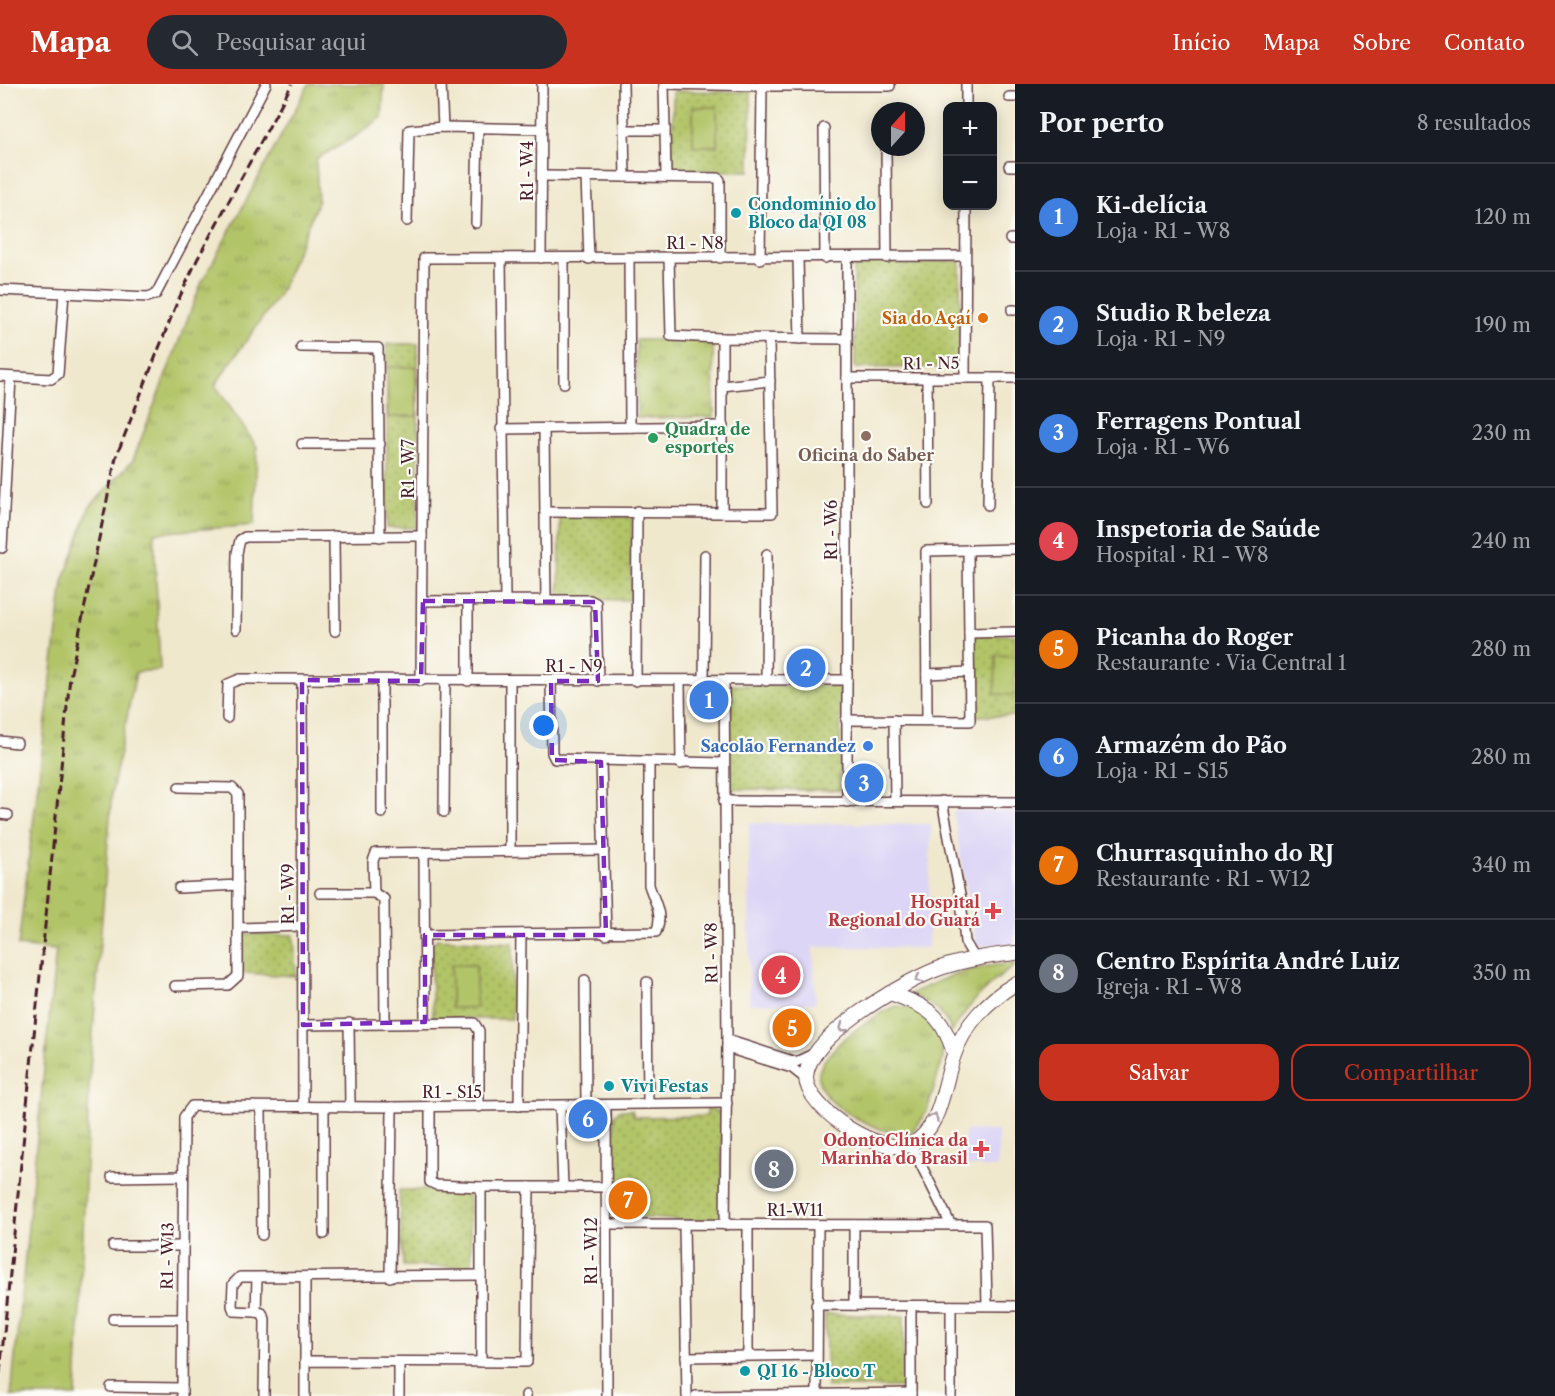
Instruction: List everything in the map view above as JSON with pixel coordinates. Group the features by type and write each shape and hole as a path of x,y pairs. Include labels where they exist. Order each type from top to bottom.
{"street":[{"path":"0,290 148,297 156,294 266,84"},
{"path":"441,84 442,127"},
{"name":"R1 - W4","path":"541,258 542,84"},
{"path":"623,84 625,177"},
{"path":"666,176 664,85 890,86 890,84"},
{"path":"966,84 966,102"},
{"path":"760,259 762,86"},
{"path":"407,221 407,132 411,129 442,127 542,129"},
{"path":"476,223 478,128"},
{"path":"824,128 825,258"},
{"path":"624,130 665,130"},
{"path":"886,156 887,258"},
{"path":"542,176 666,176 719,179 720,258"},
{"path":"586,177 589,259"},
{"path":"965,378 966,210"},
{"name":"R1 - N8","path":"424,258 798,259 965,256"},
{"name":"R1 - W7","path":"422,681 424,258"},
{"path":"501,258 501,429 505,600"},
{"path":"669,258 670,336 846,339"},
{"name":"R1 - W6","path":"847,258 847,802"},
{"path":"564,259 564,382"},
{"path":"629,259 630,427"},
{"path":"798,259 800,339"},
{"path":"0,376 51,379 58,374 64,293"},
{"path":"722,338 722,513"},
{"path":"545,512 772,513 769,339"},
{"path":"301,347 378,348 380,537"},
{"path":"2,548 11,376"},
{"name":"R1 - N5","path":"847,378 1015,378"},
{"path":"927,378 928,504"},
{"path":"988,505 990,378"},
{"path":"722,386 770,381"},
{"path":"501,429 723,426"},
{"path":"544,429 546,600"},
{"path":"302,444 380,444"},
{"path":"636,681 637,511"},
{"path":"236,629 237,553 240,540 251,536 423,536"},
{"path":"334,536 335,631"},
{"path":"927,720 926,551 1015,549"},
{"path":"846,720 970,721 968,550"},
{"path":"766,681 767,554"},
{"path":"704,680 705,555"},
{"path":"423,601 590,600 596,603 598,681"},
{"path":"468,601 468,681"},
{"path":"969,633 1015,632"},
{"path":"927,674 969,672"},
{"name":"R1 - W9","path":"302,680 303,1107"},
{"name":"R1 - W8","path":"724,680 727,1044 725,1225"},
{"name":"R1 - N9","path":"227,718 227,690 232,681 847,680"},
{"path":"382,681 382,813"},
{"path":"444,681 444,812"},
{"path":"510,681 510,851"},
{"path":"551,681 553,757 557,760 724,763"},
{"path":"680,681 681,764"},
{"path":"894,720 895,801"},
{"path":"0,741 17,743"},
{"path":"601,762 606,935"},
{"path":"425,935 606,935 647,934 657,930 658,902 649,885 649,763"},
{"path":"175,986 233,983 238,976 239,928 237,792 232,788 178,788"},
{"path":"724,801 1015,802"},
{"path":"942,801 961,900 965,942 974,957"},
{"path":"374,893 373,861 376,853 604,850"},
{"path":"424,852 425,1022"},
{"path":"179,888 238,885"},
{"path":"320,893 374,893 382,896 386,903 385,1023"},
{"path":"239,928 303,926"},
{"path":"519,1106 521,934"},
{"path":"957,963 965,942"},
{"path":"727,1044 796,1062 813,1054 825,1042 890,993 934,971 974,957 1015,953"},
{"path":"585,980 586,1106"},
{"path":"647,982 648,1104"},
{"path":"727,1044 792,1068 806,1079 817,1103 836,1119 877,1142 895,1147 911,1144 931,1126 954,1053 984,1006 1015,984"},
{"path":"890,993 933,1013 945,1028 954,1053"},
{"path":"303,1025 470,1022 478,1026 479,1107"},
{"path":"349,1023 350,1107"},
{"path":"806,1079 813,1054"},
{"name":"R1 - S15","path":"184,1117 192,1106 479,1107 727,1103"},
{"name":"R1 - W12","path":"606,1105 607,1396"},
{"path":"560,1106 563,1187"},
{"path":"261,1107 262,1235"},
{"path":"324,1107 324,1234"},
{"path":"390,1277 392,1107"},
{"path":"430,1107 430,1182 436,1185 605,1187"},
{"name":"R1 - W13","path":"182,1392 184,1117"},
{"path":"911,1144 951,1225"},
{"path":"112,1177 183,1176"},
{"path":"481,1187 481,1362"},
{"path":"305,1361 527,1362 529,1187"},
{"name":"R1-W11","path":"606,1224 985,1225 987,1305"},
{"path":"684,1225 687,1396"},
{"path":"748,1225 748,1355"},
{"path":"817,1394 818,1225"},
{"path":"854,1225 854,1305"},
{"path":"113,1246 183,1246"},
{"path":"264,1396 266,1319 262,1313 237,1312 232,1306 234,1280 240,1277 481,1275"},
{"path":"256,1312 257,1277"},
{"path":"305,1277 305,1396"},
{"path":"816,1305 1015,1306"},
{"path":"696,1396 911,1395 911,1306"},
{"path":"951,1306 951,1396"},
{"path":"113,1318 182,1319"},
{"path":"686,1357 816,1355"},
{"path":"399,1362 399,1396"},
{"path":"111,1388 182,1392"}],"highlighted area":[{"path":"423,601 595,602 598,681 551,681 552,760 601,762 606,935 425,935 425,1022 303,1025 302,680 421,681"}],"shaded area":[{"name":"Hospital Regional do Guará","path":"955,810 1015,811 1015,944 977,946 953,813"},
{"path":"749,823 931,824 928,948 813,947 816,1003 749,1004"},
{"name":"OdontoClínica da Marinha do Brasil","path":"965,1130 998,1131 998,1168 963,1166"}],"green space":[{"path":"309,84 384,84 382,117 358,135 316,159 318,201 280,293 215,385 257,447 254,525 154,533 160,670 136,672 112,792 90,1069 76,1396 11,1396 56,950 18,946 63,582 89,508 133,460 201,284"},
{"path":"673,91 751,92 750,171 672,170"},
{"path":"693,107 717,107 717,146 693,146"},
{"path":"854,261 960,261 961,367 855,368"},
{"path":"713,339 714,417 637,418 636,340"},
{"path":"387,344 418,344 418,528 387,528"},
{"path":"387,367 416,367 417,416 388,417"},
{"path":"560,515 632,517 631,600 559,599"},
{"path":"973,635 1015,635 1015,716 973,716"},
{"path":"996,655 1015,656 1015,695 995,694"},
{"path":"730,685 841,686 840,790 730,789"},
{"path":"244,934 294,935 296,976 243,973"},
{"path":"437,939 513,943 512,1019 433,1019 430,947"},
{"path":"1015,963 1015,966 979,995 952,1032 945,1019 935,1008 924,1000 909,995 960,973"},
{"path":"451,965 476,965 476,1008 451,1008"},
{"path":"895,1006 914,1009 930,1017 940,1031 944,1050 923,1118 906,1136 883,1130 855,1118 832,1101 823,1091 819,1081 820,1070 826,1059 847,1036 874,1017"},
{"path":"707,1108 721,1112 722,1219 689,1221 621,1216 617,1212 614,1116 619,1110 632,1110 634,1117 707,1116"},
{"path":"399,1190 468,1190 472,1263 466,1267 403,1266"},
{"path":"825,1314 904,1316 903,1387 827,1387"}],"railway":[{"path":"0,1373 70,677 116,457 176,305 197,260 292,84"}],"place":[{"name":"Condomínio do Bloco da QI 08","path":"736,213"},
{"name":"Sia do Açaí","path":"983,318"},
{"name":"Oficina do Saber","path":"866,436"},
{"name":"Quadra de esportes","path":"653,438"},
{"name":"Studio R beleza","path":"806,668"},
{"name":"Ki-delícia","path":"709,700"},
{"name":"Sacolão Fernandez","path":"868,746"},
{"name":"Ferragens Pontual","path":"864,783"},
{"name":"Hospital Regional do Guará","path":"993,911"},
{"name":"Inspetoria de Saúde","path":"781,975"},
{"name":"Picanha do Roger","path":"792,1028"},
{"name":"Vivi Festas","path":"609,1086"},
{"name":"Armazém do Pão","path":"588,1119"},
{"name":"OdontoClínica da Marinha do Brasil","path":"981,1149"},
{"name":"Centro Espírita André Luiz","path":"774,1169"},
{"name":"Churrasquinho do RJ","path":"628,1200"},
{"name":"QI 16 - Bloco T","path":"745,1371"}]}
